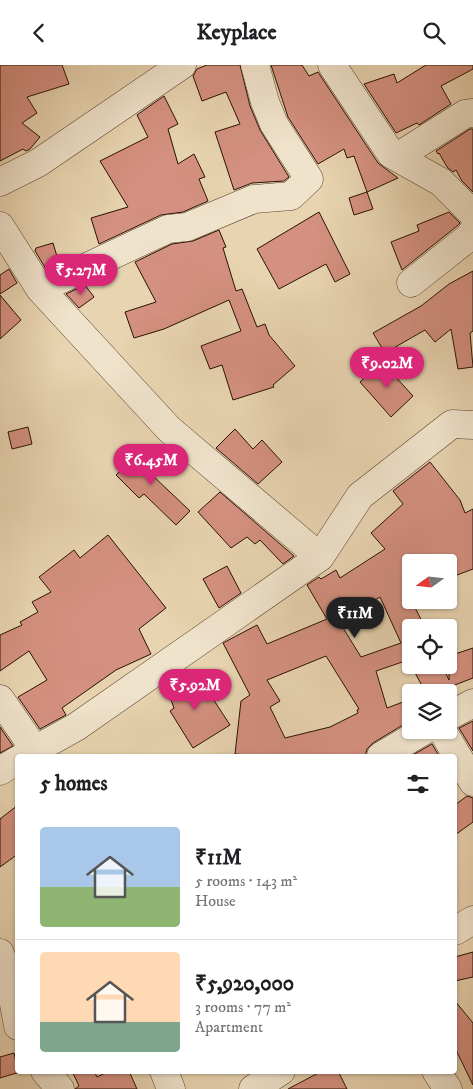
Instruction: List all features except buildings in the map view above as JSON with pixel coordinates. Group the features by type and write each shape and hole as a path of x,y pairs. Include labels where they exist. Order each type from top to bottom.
{"street":[{"path":"0,182 38,163 182,65"},
{"path":"40,289 168,229 187,227 254,199 291,196 309,179 274,124 254,65"},
{"path":"332,65 391,154 441,182 473,214"},
{"path":"397,157 465,114 473,113"},
{"path":"0,226 40,289 169,429 320,557"},
{"path":"411,283 469,237 473,231"},
{"path":"27,754 76,727 320,557 360,496 452,424 473,425"},
{"path":"0,699 25,754"},
{"path":"457,712 473,703"},
{"path":"384,754 410,739"},
{"path":"447,739 456,754"},
{"path":"457,755 473,782"},
{"path":"0,771 15,761"},
{"path":"457,930 473,920"},
{"path":"0,953 10,981 15,1010"},
{"path":"48,1074 60,1089"},
{"path":"165,1074 171,1089"},
{"path":"253,1089 276,1074"},
{"path":"438,1074 448,1089"}]}
